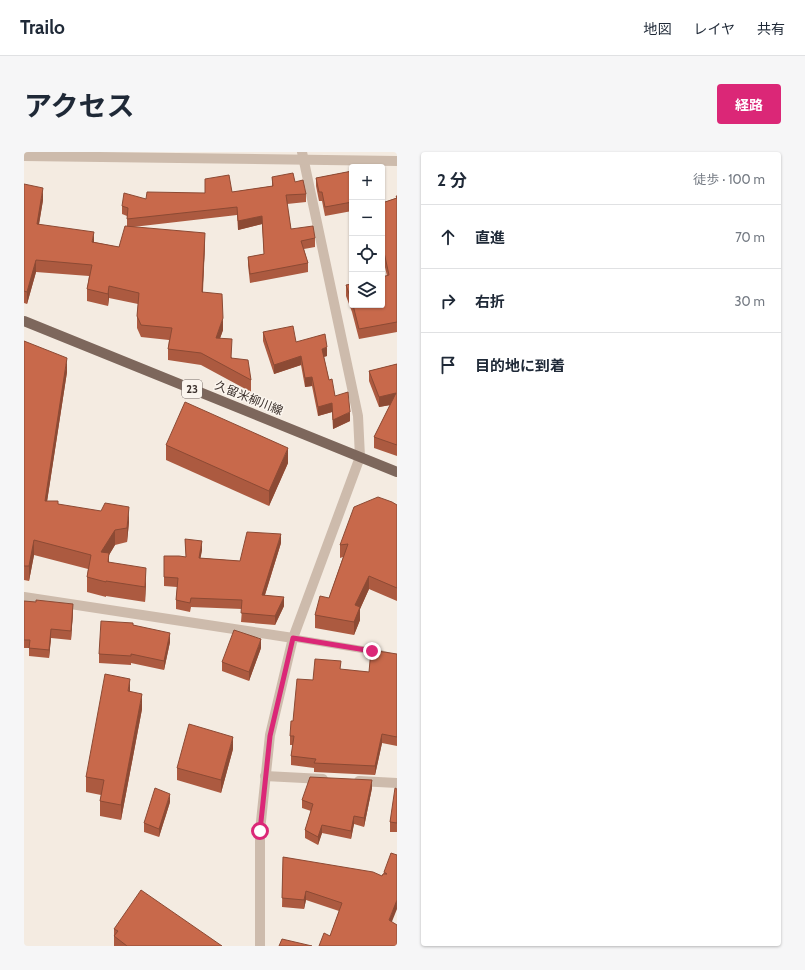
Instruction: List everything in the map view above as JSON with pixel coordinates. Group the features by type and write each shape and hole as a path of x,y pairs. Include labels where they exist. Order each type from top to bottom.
{"main road":[{"name":"久留米柳川線","path":"24,321 397,472"}],"street":[{"path":"260,946 260,831 270,736 293,638 360,457 358,416 303,155"},
{"path":"24,156 303,155 397,161"},
{"path":"24,597 293,638"},
{"path":"266,776 335,780"},
{"path":"351,780 397,782"}],"lane":[{"path":"293,638 372,651 397,658"}],"building":[{"path":"349,172 349,203 325,207 322,192 319,192 316,178"},
{"path":"293,173 295,182 303,180 306,194 286,195 291,229 313,226 315,238 301,241 308,263 250,274 248,257 264,254 262,216 238,221 237,207 127,219 128,208 122,206 124,193 146,199 147,192 205,193 205,179 229,175 232,192 273,186 272,177"},
{"path":"24,184 43,188 37,224 94,232 92,242 119,247 125,226 205,233 202,292 222,294 223,318 216,338 232,339 231,358 248,360 251,380 201,353 168,349 172,328 141,325 137,316 139,293 109,286 108,294 87,289 92,265 36,260 27,292 24,291"},
{"path":"397,198 397,322 359,329 354,308 385,308 385,276 389,275 385,257 385,202"},
{"path":"349,284 349,294 346,285"},
{"path":"293,326 296,342 325,334 327,347 322,349 329,380 332,379 335,396 348,392 350,412 333,420 332,403 318,407 312,377 305,378 301,356 274,365 263,332"},
{"path":"24,341 67,358 45,501 58,501 58,504 101,511 105,503 129,507 127,528 115,530 101,552 109,553 108,562 146,568 145,587 106,582 87,577 91,555 34,540 29,566 24,566"},
{"path":"397,364 397,445 374,437 396,393 379,397 369,371"},
{"path":"185,402 288,448 269,491 166,445"},
{"path":"378,497 397,505 397,588 369,576 355,605 360,607 354,622 315,615 320,596 329,598 348,544 340,545 354,507"},
{"path":"247,532 281,534 262,595 284,597 275,616 241,613 242,600 191,598 190,603 176,600 178,578 164,577 164,556 186,557 185,539 202,541 199,558 240,561"},
{"path":"36,600 73,604 71,631 51,629 49,650 29,648 30,640 24,640 24,601 36,602"},
{"path":"101,621 133,623 133,625 170,633 164,661 131,654 131,656 99,654"},
{"path":"234,630 261,639 249,672 222,662"},
{"path":"371,650 397,654 397,737 382,734 375,766 314,763 316,759 291,756 294,736 290,736 291,721 293,721 297,679 313,680 315,659 341,661 340,669 369,672"},
{"path":"105,674 130,679 128,691 142,694 121,805 100,801 104,780 86,777"},
{"path":"189,724 233,737 221,780 177,768"},
{"path":"310,777 372,780 364,818 354,816 351,831 322,825 318,837 305,830 313,804 302,800"},
{"path":"155,788 170,794 159,829 144,823"},
{"path":"395,788 397,789 397,823 390,822"},
{"path":"391,853 397,855 397,900 389,920 397,925 397,946 319,946 324,933 330,936 342,903 306,891 304,900 282,898 283,857 373,872 382,876 383,874 387,874 384,872"},
{"path":"141,890 222,946 127,946 114,936 118,931 114,929"},
{"path":"282,939 312,946 279,946"}],"route":[{"path":"260,831 270,736 293,638 372,651"}]}
